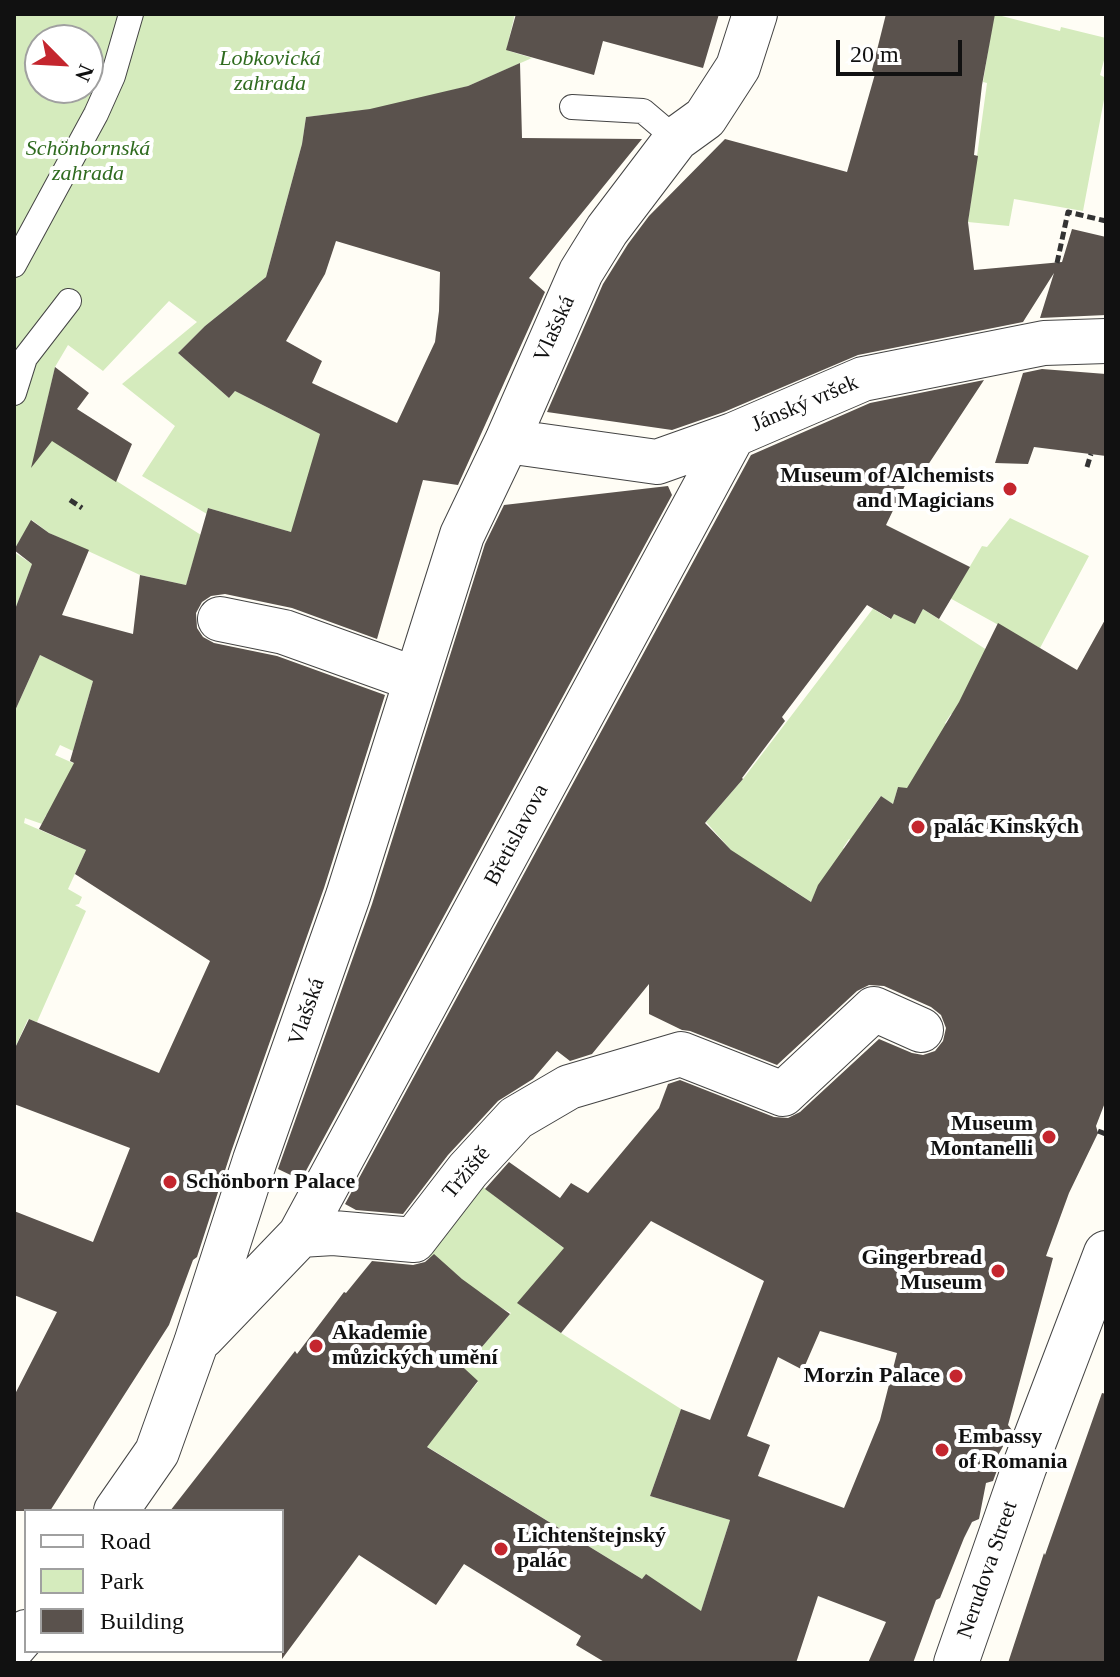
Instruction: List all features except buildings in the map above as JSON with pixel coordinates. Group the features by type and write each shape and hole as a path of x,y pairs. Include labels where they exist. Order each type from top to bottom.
{"street":[{"name":"Vlašská","path":"196,1343 255,1160 348,896 462,535 581,272 607,230 676,139 705,118 738,67 755,14"},
{"name":"Jánský vršek","path":"507,441 657,462 733,435 863,379 1044,343 1106,341"},
{"name":"Břetislavova","path":"300,1235 733,435"},
{"path":"220,619 284,632 415,679"},
{"name":"Tržiště","path":"300,1235 333,1233 414,1240 468,1170 516,1118 569,1087 681,1054 783,1094 874,1009 921,1030"},
{"path":"117,1509 157,1452 196,1343 300,1235"},
{"name":"Nerudova Street","path":"956,1663 1024,1468 1106,1253"}],"lane":[{"path":"14,265 96,114 113,76 131,14"},
{"path":"572,107 643,111 676,139"},
{"path":"14,393 25,358 69,301"}],"path":[{"path":"1057,263 1068,212 1106,221"},
{"path":"1087,467 1091,454"},
{"path":"70,500 82,508"},
{"path":"1098,1131 1106,1134"}],"green space":[{"path":"14,14 515,14 507,47 509,51 532,58 468,86 390,107 306,117 302,144 266,277 205,326 178,353 229,398 235,391 320,434 301,535 208,508 207,514 142,476 175,426 122,384 197,322 169,301 103,371 68,345 55,367 40,432 201,535 186,585 140,575 49,533 32,520 14,550"},
{"path":"994,14 1060,31 1061,27 1106,38 1106,53 1100,75 1106,78 1106,89 1083,211 1014,199 1009,226 968,222 987,83 983,82"},
{"path":"1010,518 1089,556 1040,648 948,597 982,546 987,547"},
{"path":"14,552 32,564 14,612"},
{"path":"888,589 875,610 890,619 894,614 915,623 923,609 990,652 959,719 951,714 945,723 953,730 918,771 913,797 898,787 893,804 881,796 869,812 872,815 843,848 852,855 815,893 811,902 787,886 680,1029 653,1012 676,977 731,850 706,822 743,779"},
{"path":"40,655 67,668 95,674 73,751 60,745 55,755 162,803 46,815 42,824 25,818 24,823 86,850 68,889 82,897 75,905 86,911 37,1022 28,1019 14,1050 14,713"},
{"path":"471,1178 569,1252 518,1303 681,1409 650,1496 730,1520 698,1621 646,1575 642,1579 426,1446 478,1382 464,1368 511,1313 483,1298 484,1295 478,1294 454,1272 423,1254"}],"place":[{"name":"Museum of Alchemists and Magicians","path":"1010,489"},
{"name":"palác Kinských","path":"918,827"},
{"name":"Museum Montanelli","path":"1049,1137"},
{"name":"Schönborn Palace","path":"170,1182"},
{"name":"Gingerbread Museum","path":"998,1271"},
{"name":"Akademie můzických umění","path":"316,1346"},
{"name":"Morzin Palace","path":"956,1376"},
{"name":"Embassy of Romania","path":"942,1450"},
{"name":"Lichtenštejnský palác","path":"501,1549"}],"park label":[{"name":"Lobkovická zahrada","path":"270,72"},
{"name":"Schönbornská zahrada","path":"88,162"}]}
